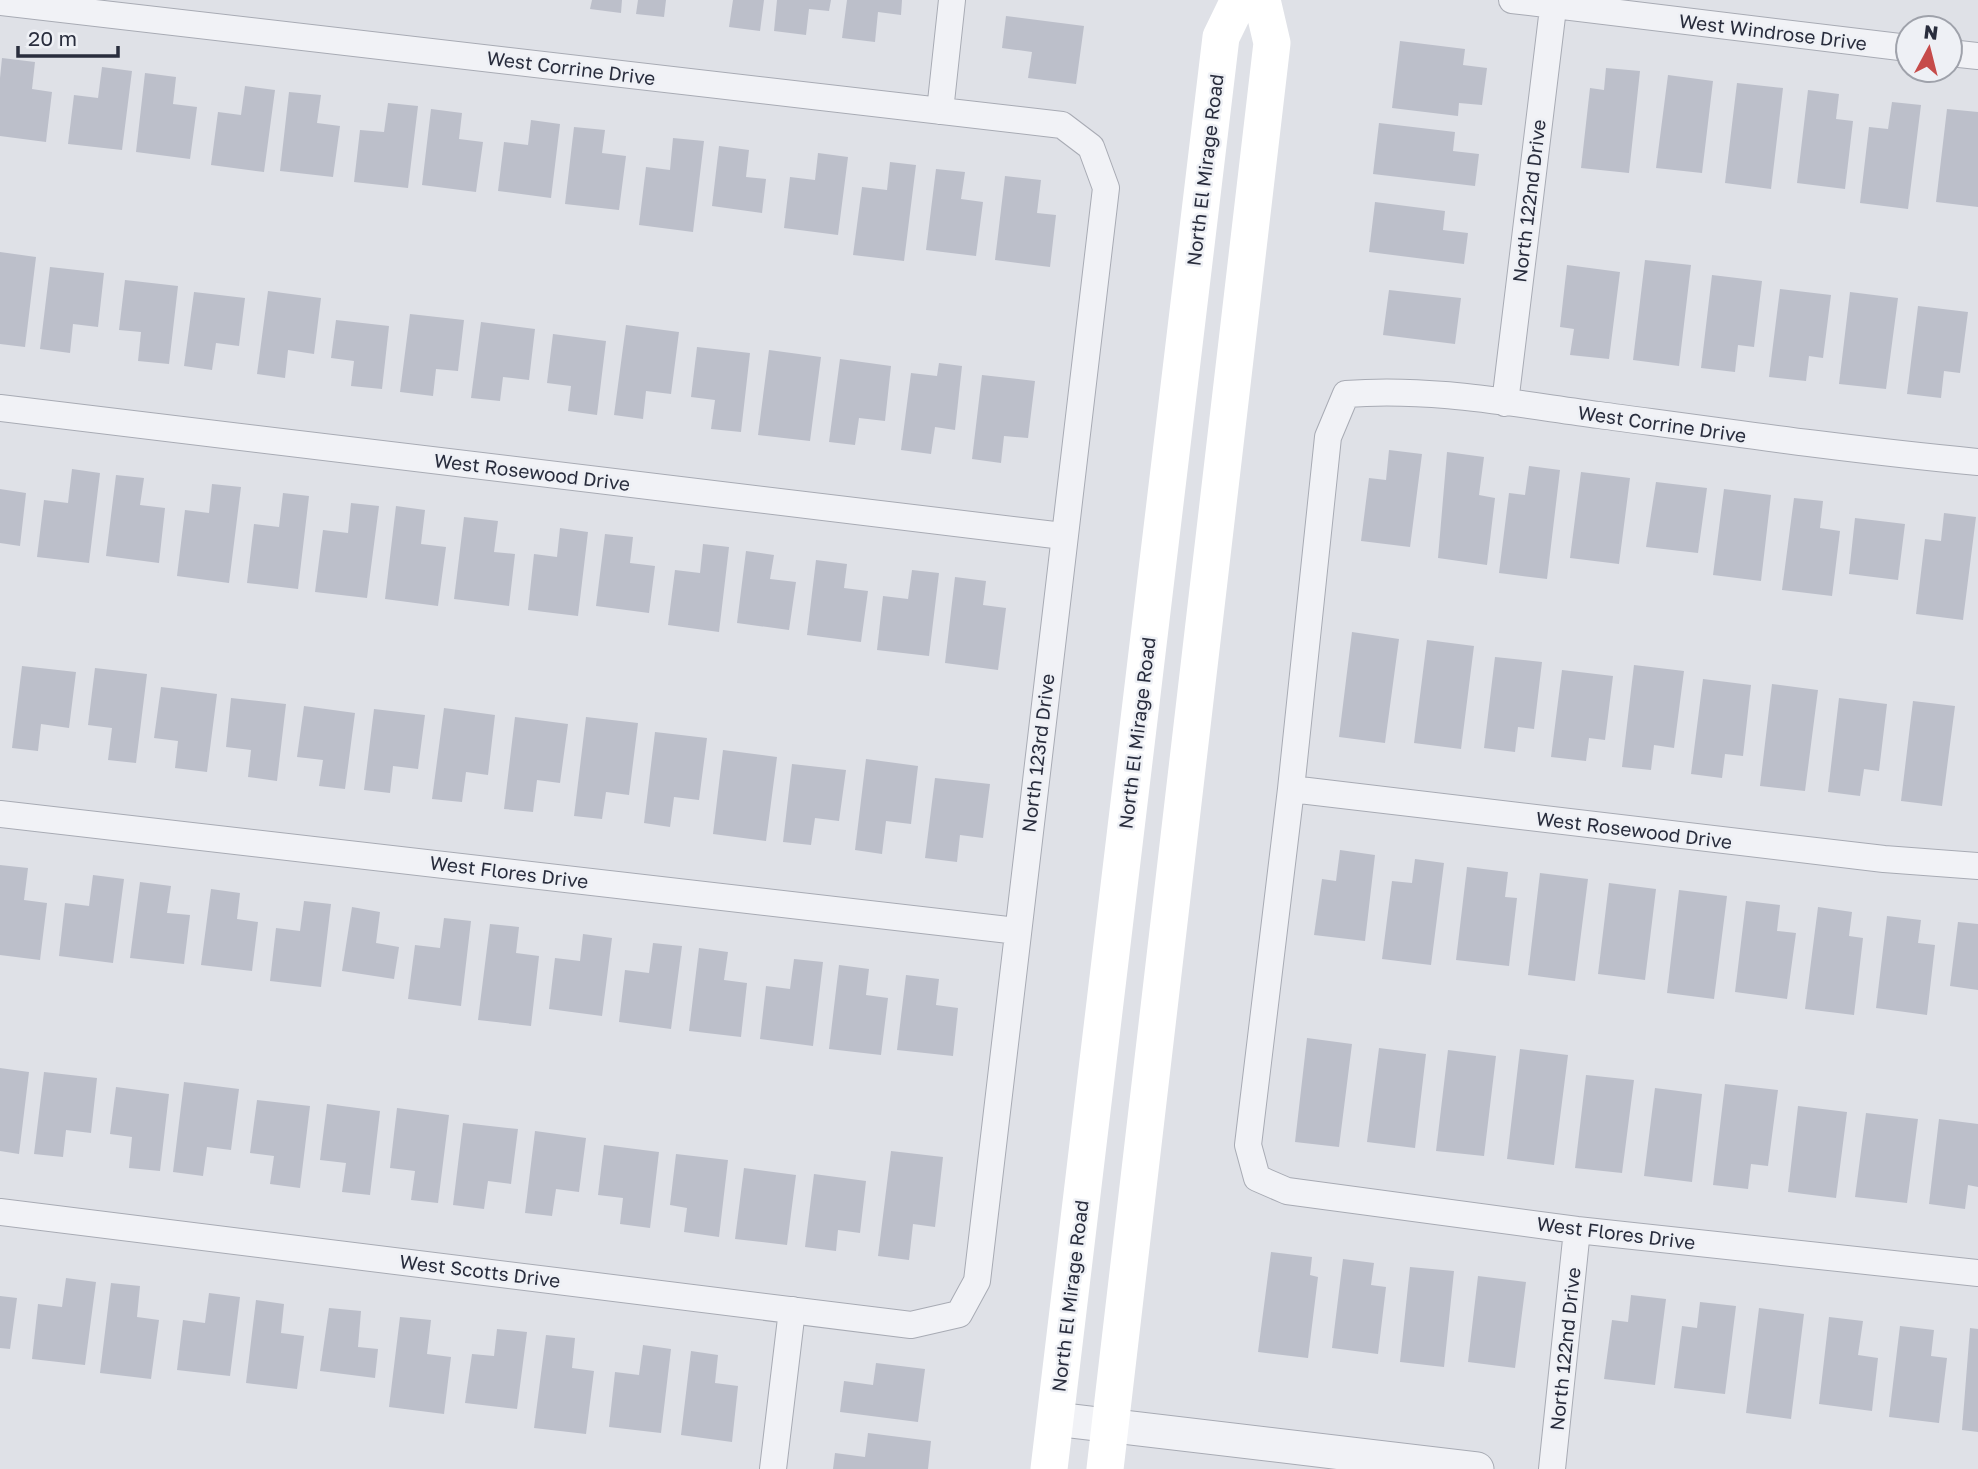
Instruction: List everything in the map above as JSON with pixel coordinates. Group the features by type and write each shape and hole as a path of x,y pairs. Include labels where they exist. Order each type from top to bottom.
{"main road":[{"name":"North El Mirage Road","path":"1049,1469 1220,37 1239,0"},
{"path":"1105,1469 1272,43 1262,0"}],"street":[{"path":"940,111 952,0"},
{"name":"West Windrose Drive","path":"1512,0 1894,46"},
{"name":"West Corrine Drive","path":"0,2 1062,125 1091,147 1106,188"},
{"name":"North 122nd Drive","path":"1505,403 1553,3"},
{"name":"North 123rd Drive","path":"959,1314 978,1281 1063,536 1106,188"},
{"name":"West Corrine Drive","path":"1291,789 1328,437 1346,394 1385,391 1505,403 1868,451 1978,462"},
{"name":"West Rosewood Drive","path":"0,408 1063,536"},
{"name":"West Rosewood Drive","path":"1291,789 1884,859 1978,866"},
{"name":"West Flores Drive","path":"1291,789 1248,1145 1257,1178 1287,1191 1577,1230 1978,1273"},
{"name":"West Flores Drive","path":"0,814 1018,931"},
{"name":"West Scotts Drive","path":"0,1212 911,1325 959,1314"},
{"name":"North 122nd Drive","path":"1552,1469 1577,1230"},
{"path":"773,1469 792,1310"},
{"path":"1055,1419 1477,1469"}],"building":[{"path":"592,0 622,0 621,13 590,9"},
{"path":"638,0 666,0 664,17 636,14"},
{"path":"733,0 764,0 760,31 729,27"},
{"path":"777,0 831,0 829,11 809,9 806,35 774,31"},
{"path":"847,0 902,0 901,15 878,12 875,42 842,38"},
{"path":"1006,16 1084,26 1076,84 1028,78 1032,52 1002,48"},
{"path":"1400,41 1465,49 1463,65 1487,68 1482,105 1459,103 1458,116 1392,108"},
{"path":"2,58 35,62 32,89 52,92 46,142 0,136"},
{"path":"102,67 132,71 122,150 68,144 74,95 98,98"},
{"path":"1606,68 1640,71 1629,173 1581,168 1590,88 1604,90"},
{"path":"145,73 176,77 173,104 197,107 190,159 136,152"},
{"path":"1668,75 1713,81 1702,173 1656,168"},
{"path":"1737,83 1783,88 1771,189 1725,183"},
{"path":"245,86 275,90 264,172 211,165 218,112 241,115"},
{"path":"1808,90 1839,94 1836,119 1853,121 1845,189 1797,183"},
{"path":"289,92 321,95 317,123 340,126 333,177 280,171"},
{"path":"1892,102 1921,105 1908,209 1860,203 1869,127 1888,129"},
{"path":"388,103 418,106 408,188 354,182 360,130 384,132"},
{"path":"431,109 462,113 459,139 483,142 476,192 422,185"},
{"path":"1947,109 1978,112 1978,207 1936,202"},
{"path":"531,120 560,124 551,198 498,191 504,142 528,145"},
{"path":"1379,123 1455,132 1453,151 1479,154 1475,186 1373,174"},
{"path":"574,127 605,130 602,153 626,156 619,210 565,204"},
{"path":"673,138 704,141 693,232 639,225 646,167 670,170"},
{"path":"719,146 749,150 746,177 766,179 762,213 712,206"},
{"path":"818,153 848,157 838,235 784,228 790,177 815,180"},
{"path":"890,162 916,165 904,261 853,255 862,187 887,190"},
{"path":"936,169 965,172 961,199 983,202 976,256 926,250"},
{"path":"1005,176 1041,180 1037,213 1056,215 1050,267 995,260"},
{"path":"1375,202 1445,211 1443,230 1468,233 1464,264 1369,252"},
{"path":"0,252 36,257 25,347 0,344"},
{"path":"1645,260 1691,265 1679,366 1633,360"},
{"path":"1567,265 1620,272 1609,359 1570,355 1574,329 1560,327"},
{"path":"50,267 104,273 98,327 73,324 70,353 40,349"},
{"path":"1712,275 1762,281 1754,347 1738,345 1735,372 1701,368"},
{"path":"125,280 178,286 169,364 138,361 141,332 119,330"},
{"path":"1780,289 1831,295 1823,358 1809,356 1806,381 1769,377"},
{"path":"1389,290 1461,298 1455,344 1383,335"},
{"path":"268,291 321,298 314,354 288,350 285,378 257,374"},
{"path":"194,292 245,298 239,346 216,343 212,370 184,366"},
{"path":"1850,292 1898,298 1886,389 1839,384"},
{"path":"1918,306 1968,312 1960,373 1944,371 1941,398 1907,394"},
{"path":"410,314 464,320 458,371 436,369 433,396 400,392"},
{"path":"336,320 389,326 382,389 351,386 354,361 331,358"},
{"path":"481,322 535,329 529,380 503,377 500,401 471,398"},
{"path":"626,325 679,332 671,394 646,391 643,419 614,415"},
{"path":"553,334 606,341 597,415 568,411 571,386 547,383"},
{"path":"697,347 750,353 741,432 711,429 715,400 691,397"},
{"path":"769,350 821,357 810,441 758,435"},
{"path":"840,359 891,366 885,421 859,418 855,445 829,442"},
{"path":"939,363 962,366 955,430 935,427 931,454 901,450 911,373 937,376"},
{"path":"982,375 1035,381 1028,438 1004,436 1001,463 972,459"},
{"path":"1389,450 1422,454 1410,547 1361,541 1369,478 1386,480"},
{"path":"1447,452 1484,457 1479,495 1495,498 1487,565 1438,558"},
{"path":"1529,466 1560,470 1547,579 1499,573 1509,493 1525,495"},
{"path":"72,469 100,473 89,563 37,557 44,500 68,503"},
{"path":"1581,472 1630,478 1619,564 1570,558"},
{"path":"116,475 144,478 140,505 165,508 159,563 106,556"},
{"path":"1656,482 1707,488 1698,553 1646,547"},
{"path":"212,484 241,487 229,583 177,576 185,510 209,513"},
{"path":"0,489 26,493 20,546 0,543"},
{"path":"1724,489 1771,495 1761,581 1713,575"},
{"path":"283,493 309,496 298,589 247,583 254,524 279,527"},
{"path":"1794,498 1823,501 1820,528 1840,531 1832,596 1782,590"},
{"path":"351,503 379,506 367,598 315,592 323,530 348,533"},
{"path":"396,506 425,510 421,544 446,547 438,606 385,599"},
{"path":"1944,513 1976,517 1963,620 1916,614 1925,539 1941,541"},
{"path":"464,517 498,521 494,552 515,554 509,606 454,599"},
{"path":"1855,518 1905,524 1898,580 1849,574"},
{"path":"560,528 588,532 578,616 528,610 534,554 557,557"},
{"path":"605,534 633,537 630,563 655,566 649,613 596,606"},
{"path":"703,544 729,547 719,632 668,625 675,570 700,573"},
{"path":"746,551 774,555 770,579 796,582 789,630 737,623"},
{"path":"816,560 847,564 844,588 868,591 861,642 807,635"},
{"path":"912,570 939,573 929,656 877,650 883,596 908,599"},
{"path":"955,577 986,581 983,605 1006,608 998,670 945,663"},
{"path":"1352,632 1399,639 1385,743 1339,737"},
{"path":"1427,640 1474,646 1461,749 1414,743"},
{"path":"1495,657 1542,662 1534,729 1518,727 1515,752 1484,748"},
{"path":"1634,665 1684,671 1674,748 1654,745 1651,770 1622,767"},
{"path":"22,666 76,672 69,728 41,724 38,751 12,748"},
{"path":"95,668 147,674 136,763 108,760 112,728 88,725"},
{"path":"1562,670 1613,676 1605,740 1589,738 1586,761 1551,757"},
{"path":"1703,679 1751,685 1743,756 1725,754 1722,778 1691,774"},
{"path":"1772,684 1818,690 1805,791 1760,786"},
{"path":"161,687 217,694 207,772 175,768 178,741 154,738"},
{"path":"231,698 286,704 277,781 248,777 251,750 226,747"},
{"path":"1839,698 1887,704 1879,771 1864,769 1860,796 1828,792"},
{"path":"1913,701 1955,706 1942,806 1901,801"},
{"path":"304,706 355,713 345,789 319,786 323,760 297,757"},
{"path":"444,708 495,715 488,775 466,772 462,802 432,799"},
{"path":"374,709 425,715 418,769 393,766 390,793 364,790"},
{"path":"515,717 568,724 560,783 537,780 533,812 504,809"},
{"path":"586,717 638,723 629,795 606,792 602,819 574,816"},
{"path":"655,732 707,738 699,800 674,797 670,827 644,823"},
{"path":"723,750 777,757 766,841 713,834"},
{"path":"866,759 918,766 911,824 886,821 882,854 855,850"},
{"path":"792,764 846,770 839,821 815,818 811,845 783,842"},
{"path":"935,778 990,784 983,838 960,835 957,862 925,858"},
{"path":"1340,850 1375,855 1365,941 1314,935 1322,879 1336,881"},
{"path":"1415,859 1444,863 1431,965 1382,959 1392,881 1412,883"},
{"path":"0,865 28,868 24,900 47,903 40,960 0,955"},
{"path":"1467,867 1508,872 1505,897 1517,898 1509,966 1456,960"},
{"path":"1540,873 1588,879 1575,981 1528,975"},
{"path":"93,875 124,879 113,963 59,956 65,903 89,906"},
{"path":"140,882 171,886 167,913 190,915 184,964 130,958"},
{"path":"1609,883 1656,889 1645,980 1598,974"},
{"path":"211,889 240,893 237,919 258,922 252,971 201,965"},
{"path":"1679,890 1727,896 1714,999 1667,993"},
{"path":"304,901 331,904 321,987 270,981 276,928 300,931"},
{"path":"1746,901 1780,905 1777,931 1796,933 1787,999 1735,992"},
{"path":"352,907 380,912 376,943 399,947 394,979 342,971"},
{"path":"1818,907 1852,912 1849,936 1863,938 1854,1015 1805,1009"},
{"path":"1887,916 1921,920 1918,943 1935,945 1927,1015 1876,1008"},
{"path":"444,918 471,921 461,1006 408,999 415,945 440,948"},
{"path":"1958,922 1978,924 1978,990 1950,986"},
{"path":"490,924 519,927 516,953 539,956 531,1026 478,1020"},
{"path":"583,934 612,938 602,1016 549,1009 555,958 580,961"},
{"path":"653,943 682,946 671,1029 619,1022 625,970 649,973"},
{"path":"699,948 728,952 724,980 747,983 741,1037 689,1031"},
{"path":"794,959 823,962 813,1046 760,1039 766,986 790,989"},
{"path":"839,965 869,969 866,995 888,998 881,1055 829,1049"},
{"path":"906,975 939,979 936,1005 958,1008 953,1056 897,1050"},
{"path":"1307,1038 1352,1044 1339,1147 1295,1142"},
{"path":"1379,1048 1426,1054 1415,1148 1367,1142"},
{"path":"1520,1049 1568,1055 1554,1165 1507,1159"},
{"path":"1448,1050 1496,1056 1484,1156 1436,1151"},
{"path":"0,1068 29,1072 19,1154 0,1151"},
{"path":"44,1072 97,1078 91,1133 66,1130 63,1157 34,1154"},
{"path":"1586,1075 1634,1080 1622,1173 1575,1168"},
{"path":"184,1082 239,1089 231,1150 207,1147 203,1176 173,1172"},
{"path":"1725,1084 1778,1090 1768,1166 1751,1164 1748,1189 1713,1185"},
{"path":"116,1087 169,1094 160,1171 129,1168 132,1137 110,1134"},
{"path":"1655,1088 1702,1094 1692,1182 1644,1176"},
{"path":"257,1100 310,1106 300,1188 270,1184 274,1156 250,1153"},
{"path":"327,1104 380,1111 370,1195 342,1192 346,1163 320,1160"},
{"path":"1798,1106 1847,1112 1836,1198 1788,1192"},
{"path":"397,1108 449,1115 438,1203 411,1200 415,1171 390,1168"},
{"path":"1866,1113 1918,1119 1907,1203 1855,1197"},
{"path":"1939,1119 1978,1124 1978,1187 1968,1185 1965,1209 1929,1204"},
{"path":"463,1123 518,1129 511,1184 488,1181 484,1209 453,1205"},
{"path":"535,1131 586,1138 579,1192 556,1189 552,1216 525,1213"},
{"path":"604,1145 659,1152 650,1228 620,1224 623,1198 598,1195"},
{"path":"891,1151 943,1157 935,1227 913,1224 909,1260 878,1256"},
{"path":"676,1154 728,1160 719,1237 684,1232 687,1208 670,1205"},
{"path":"744,1168 796,1175 787,1245 735,1239"},
{"path":"814,1174 866,1181 860,1233 838,1230 836,1251 805,1247"},
{"path":"1271,1252 1312,1257 1310,1275 1318,1277 1308,1358 1258,1352"},
{"path":"1343,1259 1374,1263 1371,1285 1386,1287 1378,1354 1332,1348"},
{"path":"1410,1267 1454,1271 1444,1367 1400,1362"},
{"path":"1478,1276 1526,1282 1515,1368 1468,1362"},
{"path":"66,1278 96,1282 85,1365 32,1359 38,1304 62,1307"},
{"path":"111,1283 140,1286 137,1317 159,1320 151,1379 100,1373"},
{"path":"209,1293 240,1297 230,1376 177,1370 183,1320 205,1323"},
{"path":"1631,1295 1666,1299 1655,1385 1604,1379 1612,1320 1628,1322"},
{"path":"0,1296 17,1298 10,1349 0,1348"},
{"path":"256,1300 284,1304 281,1333 304,1336 297,1389 246,1383"},
{"path":"1700,1302 1736,1306 1725,1394 1674,1388 1682,1326 1697,1328"},
{"path":"329,1308 361,1311 358,1347 378,1349 375,1378 320,1371"},
{"path":"1759,1308 1804,1314 1791,1419 1746,1413"},
{"path":"400,1317 431,1320 427,1354 451,1357 444,1414 389,1407"},
{"path":"1829,1317 1863,1321 1858,1355 1878,1358 1872,1411 1819,1404"},
{"path":"1900,1326 1934,1330 1931,1356 1947,1358 1939,1423 1889,1417"},
{"path":"1970,1328 1978,1329 1978,1432 1962,1430"},
{"path":"497,1329 527,1332 517,1409 465,1403 472,1354 494,1356"},
{"path":"546,1335 575,1338 572,1368 594,1371 586,1434 534,1428"},
{"path":"643,1345 671,1349 661,1433 609,1427 615,1372 639,1375"},
{"path":"691,1351 718,1355 715,1383 738,1386 732,1442 681,1435"},
{"path":"876,1363 925,1369 918,1422 840,1412 844,1381 873,1385"},
{"path":"868,1433 931,1441 928,1469 833,1469 835,1453 865,1457"}]}
